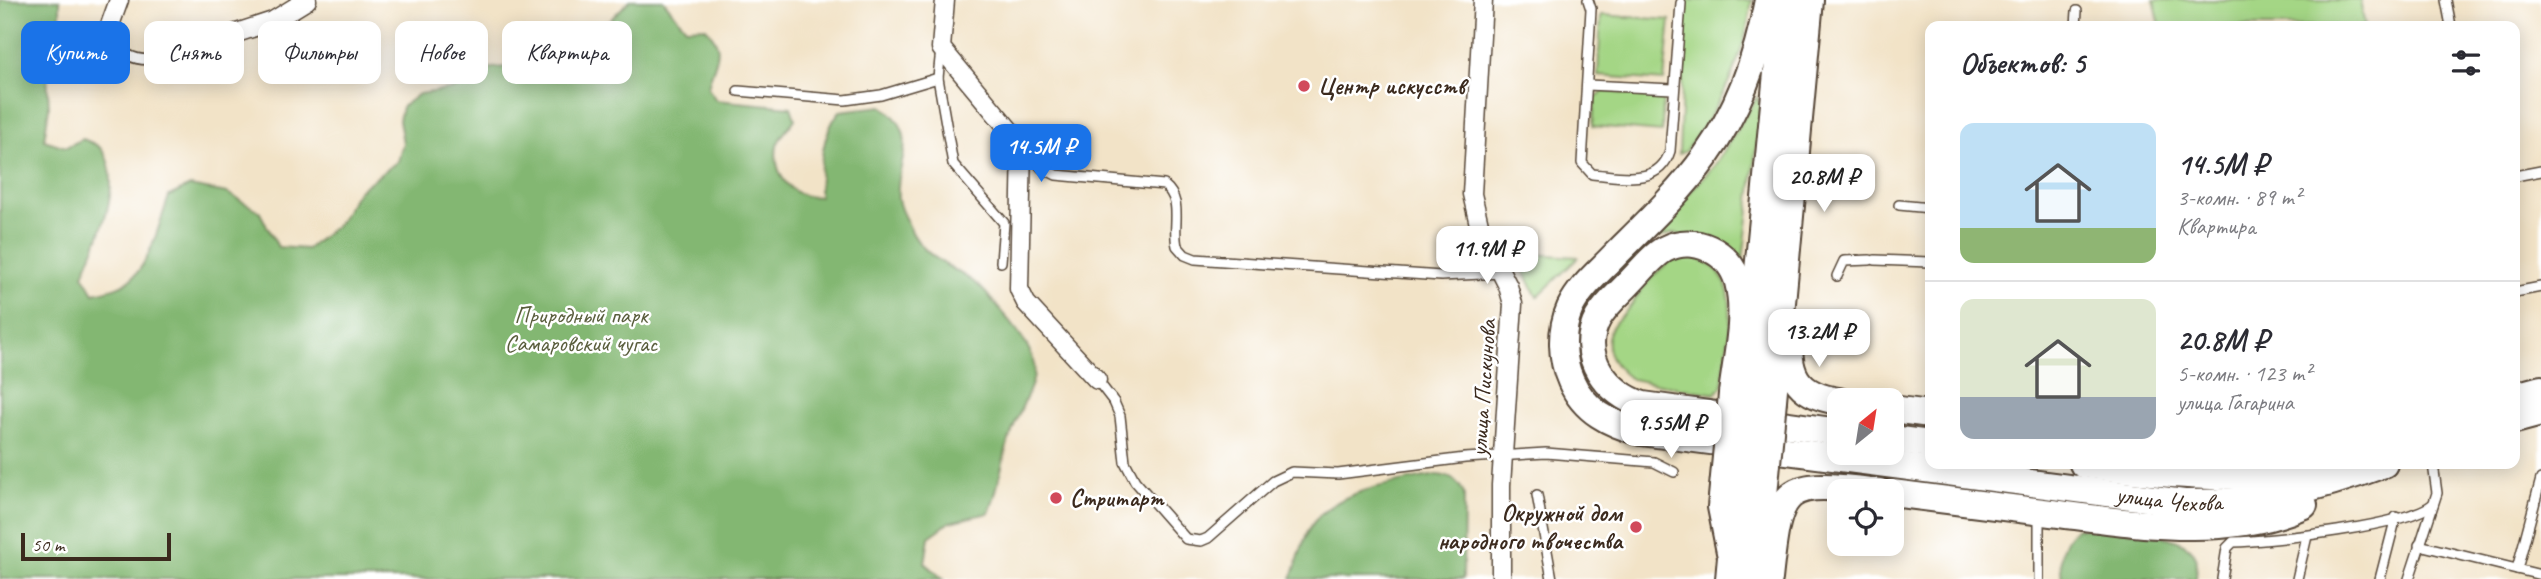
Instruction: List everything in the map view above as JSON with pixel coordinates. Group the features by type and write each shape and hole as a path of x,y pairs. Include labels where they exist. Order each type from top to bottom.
{"main road":[{"name":"улица Чехова","path":"1768,0 1752,66 1719,134 1688,179 1576,298 1566,320 1563,351 1566,368 1580,397 1604,419 1641,432 1754,458 2184,503 2273,498 2368,469"},
{"path":"1775,0 1806,154 1788,360 1793,375 1811,393 1827,398"},
{"path":"1785,0 1791,80 1787,241 1792,308"},
{"path":"1731,568 1754,458 1750,393 1791,80 1809,0"},
{"path":"1750,393 1787,241"},
{"path":"1755,579 1754,458 1750,393 1741,306 1733,269 1718,253 1693,244 1666,248 1656,255 1598,318 1592,340 1596,366 1617,393 1643,405 1786,425 1827,430"},
{"path":"2520,395 2541,389"},
{"path":"1904,411 1925,413"},
{"path":"2520,419 2541,413"},
{"path":"1904,441 1925,443"},
{"name":"улица Чехова","path":"2124,469 2191,477 2268,471"},
{"path":"2243,469 2268,471"},
{"path":"1904,494 2186,526 2251,521 2300,507 2380,469"},
{"path":"1769,579 1779,510 1792,495 1827,487"}],"street":[{"path":"111,21 119,0"},
{"path":"244,31 273,21 307,0"},
{"path":"945,0 941,48 1022,145 1019,289 1026,303 1097,380"},
{"name":"улица Пискунова","path":"1483,0 1472,194 1481,233 1502,273 1513,304 1503,456 1501,579"}],"lane":[{"path":"1588,0 1591,9 1584,169 1592,174 1640,178 1653,174 1667,158 1681,3"},
{"path":"2446,0 2450,21"},
{"path":"2076,21 2077,12"},
{"path":"941,48 938,78 953,164 1004,223 1001,262"},
{"path":"738,91 845,100 881,95 938,78"},
{"path":"1587,85 1673,89"},
{"path":"1022,145 1042,168 1056,175 1164,185 1172,192 1177,203 1177,247 1195,260 1441,276 1502,273"},
{"path":"2520,175 2541,171"},
{"path":"1899,205 1925,208"},
{"path":"1837,276 1844,261 1925,262"},
{"path":"2520,291 2541,287"},
{"path":"1097,380 1114,402 1120,416 1128,470 1181,534 1194,541 1208,538 1273,481 1292,472 1338,474 1546,453 1654,462 1674,472"},
{"path":"2409,579 2433,503 2437,480 2434,469"},
{"path":"2517,569 2541,479"},
{"path":"1537,495 1552,579"},
{"path":"2222,579 2229,544 2307,536 2421,512 2433,503"},
{"path":"2039,511 2039,579"},
{"path":"2380,579 2396,517"},
{"path":"2297,579 2307,536"},
{"path":"2419,545 2541,575"}],"green space":[{"name":"Природный парк Самаровский чугас","path":"0,0 60,0 60,21 21,21 21,84 48,84 49,108 44,140 66,147 83,139 100,148 109,163 111,179 106,213 83,275 94,293 120,285 134,276 146,260 169,196 190,186 227,193 259,211 278,247 307,249 339,223 358,191 398,161 403,143 399,120 402,107 419,94 455,89 464,84 488,84 488,70 502,67 502,84 632,84 632,21 607,21 630,0 663,0 686,28 705,27 712,35 718,49 708,88 716,100 791,107 795,119 778,143 776,156 786,183 800,194 819,196 825,140 840,111 882,106 895,117 902,128 904,139 898,199 915,238 929,253 983,289 1021,336 1034,364 1034,376 1010,437 989,513 950,522 929,537 925,563 943,579 0,579"},
{"path":"1686,0 1752,0 1744,42 1730,80 1699,134 1686,151 1679,154"},
{"path":"2154,0 2360,0 2364,21 2159,21"},
{"path":"1601,15 1670,20 1664,81 1598,76"},
{"path":"1603,91 1663,98 1662,132 1593,126 1595,98"},
{"path":"1757,97 1761,106 1743,260 1675,233 1658,238 1653,236 1654,231 1715,165"},
{"path":"1515,253 1578,257 1578,258 1537,297"},
{"path":"1681,255 1703,261 1718,271 1726,286 1730,304 1728,345 1722,387 1715,394 1631,379 1615,364 1609,351 1608,336 1616,322 1653,276"},
{"path":"1436,475 1453,480 1464,494 1463,579 1291,579 1310,528 1333,504 1367,490"},
{"path":"2077,528 2143,532 2177,541 2189,548 2196,557 2196,579 2062,579 2062,551 2067,539"}],"place":[{"name":"Центр искусств","path":"1304,86"},
{"name":"Стритарт","path":"1056,498"},
{"name":"Окружной дом народного твочества","path":"1636,527"}]}
